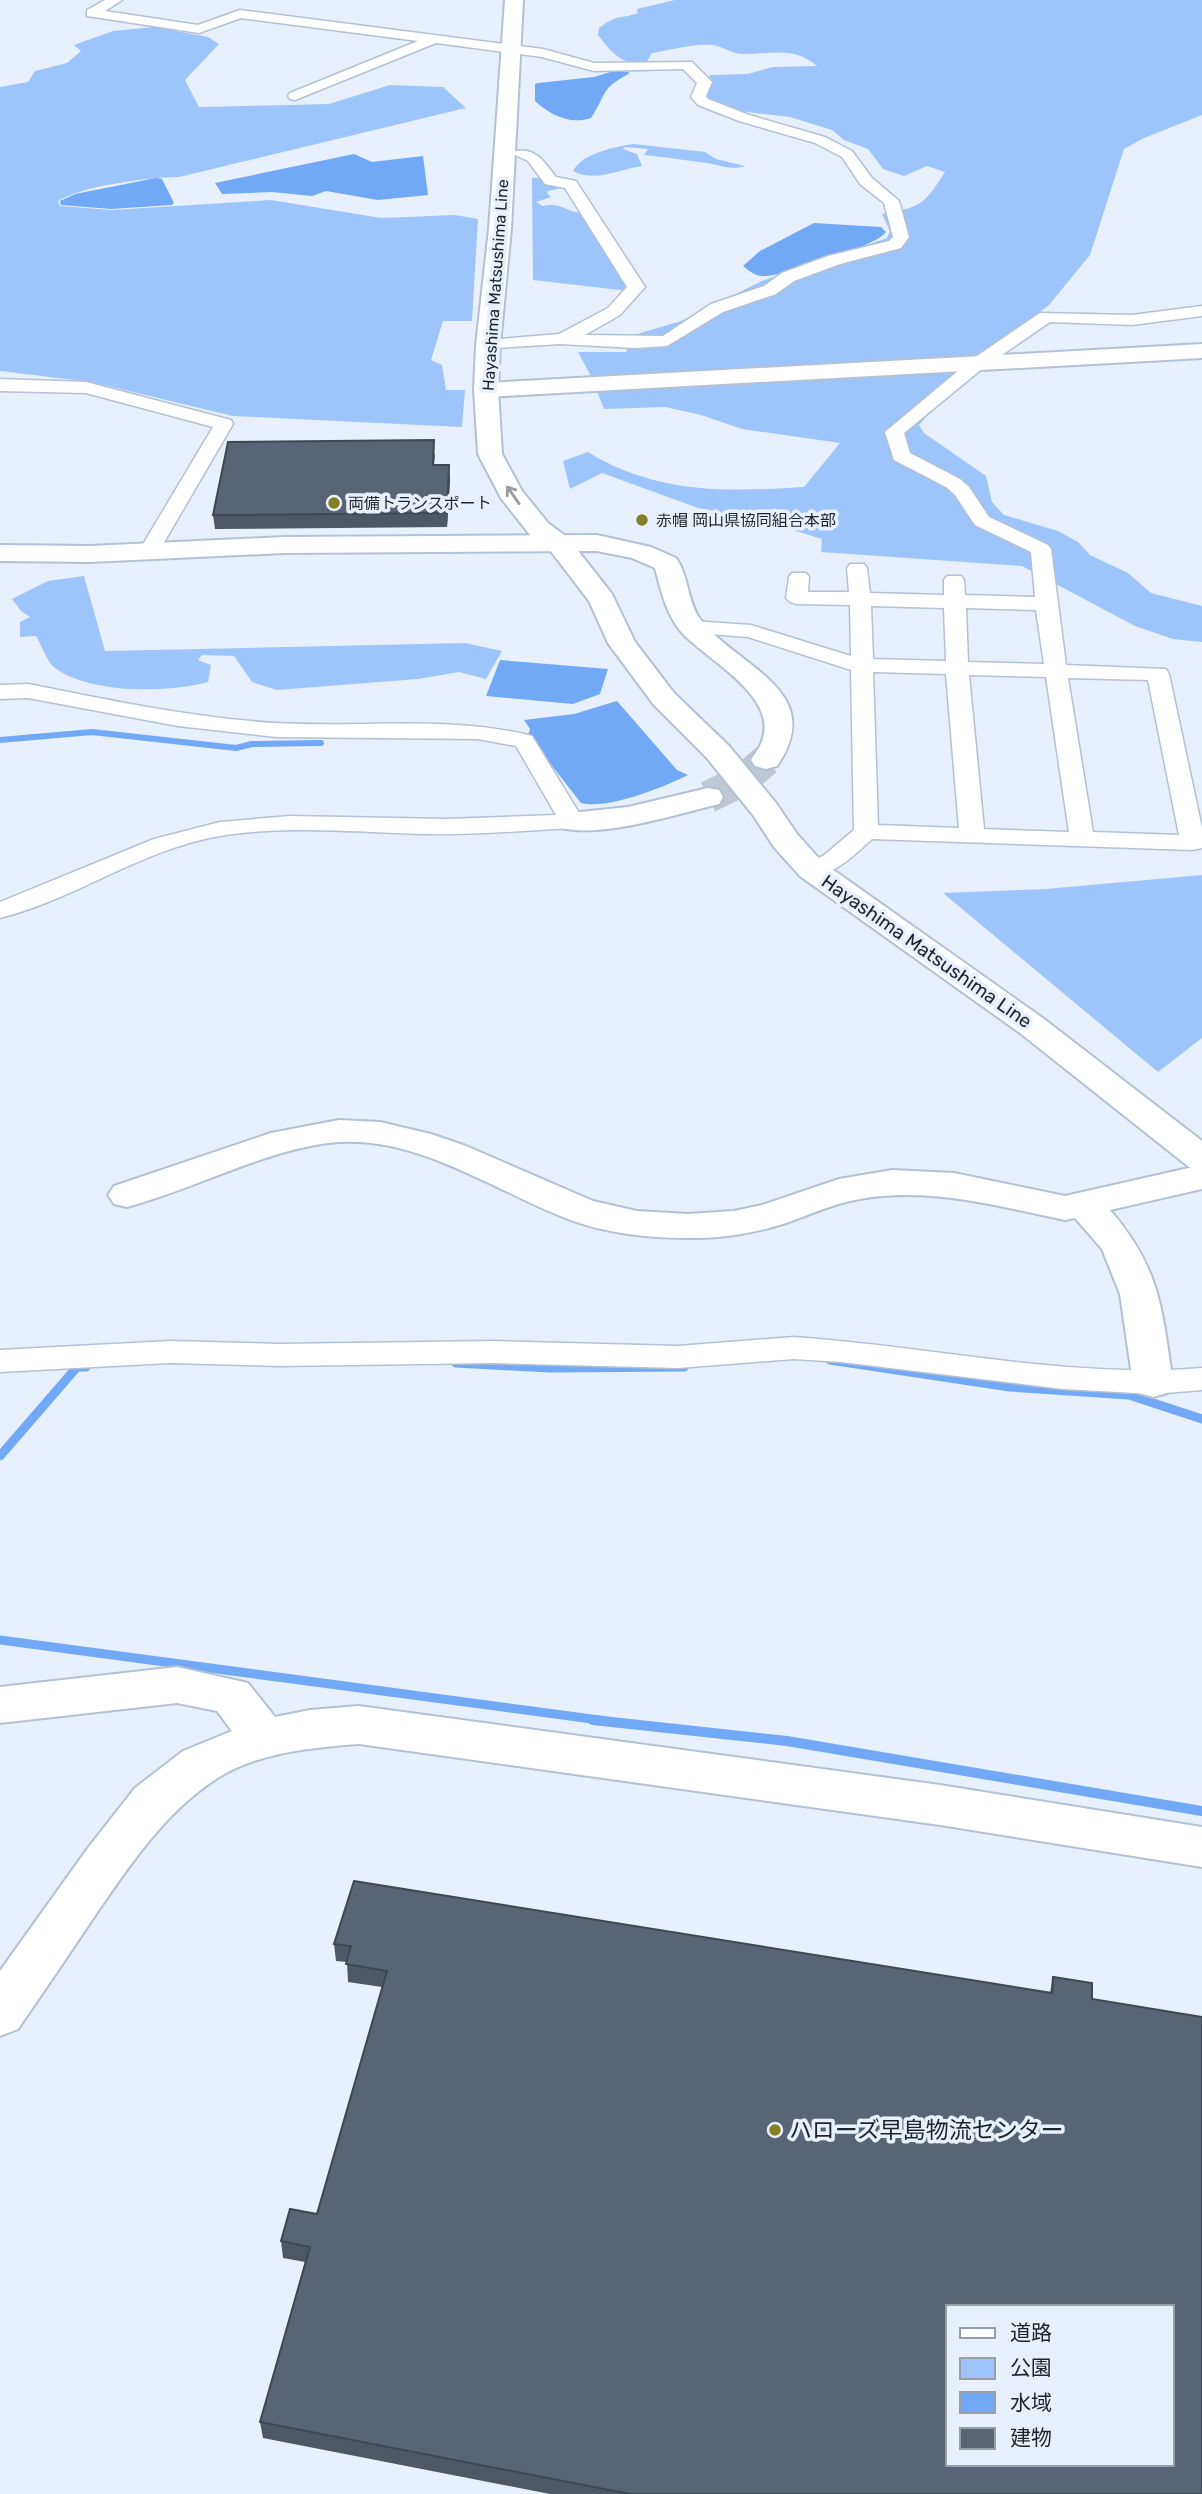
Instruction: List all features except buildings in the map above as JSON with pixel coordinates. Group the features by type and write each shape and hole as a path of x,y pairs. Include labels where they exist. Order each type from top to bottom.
{"main road":[{"name":"Hayashima Matsushima Line","path":"513,296 520,154 519,50 514,0"},
{"name":"Hayashima Matsushima Line","path":"527,0 500,229 486,390 490,454 510,493 539,529 559,544 602,600 622,643 664,699 718,752 765,810 785,840 811,869 1032,1026 1202,1159"},
{"name":"Hayashima Matsushima Line","path":"513,320 509,415 522,462 561,528 559,544"},
{"path":"486,390 513,367 977,364 1202,351"},
{"path":"0,553 73,556 196,547 328,544 597,543 632,548 653,555 667,564 676,602 692,627 761,687 774,705 780,734 766,760"},
{"path":"572,821 628,816 708,797"},
{"path":"127,1195 284,1141 339,1131 380,1133 418,1142 453,1154 583,1210 636,1223 688,1226 734,1223 770,1215 839,1191 892,1182 954,1185 1065,1208 1202,1177"},
{"path":"1085,1205 1119,1245 1140,1294 1153,1383"},
{"path":"0,1705 177,1685 232,1696 264,1738"},
{"path":"0,2012 105,1862 152,1802 200,1765 264,1738 310,1729 359,1725 940,1805 1202,1847"}],"street":[{"path":"115,0 92,13 199,29 240,14 556,55 585,66 603,68 687,65 705,82 698,97 703,102 744,118 820,140 847,154 866,181 891,201 901,237 895,245 834,260 788,277 770,290 717,308 667,341 635,343 561,339"},
{"path":"295,96 433,40"},
{"path":"488,345 513,367 601,319 622,303 636,287 570,184 551,181 533,158 520,154"},
{"path":"1082,840 1046,604 1041,549 982,522 962,491 953,483 916,466 898,452 894,432 977,364 1046,317 1132,320 1202,311"},
{"path":"0,385 86,388 224,424 149,551"},
{"path":"857,568 866,832"},
{"path":"799,577 797,598 860,599 955,591 1046,604"},
{"path":"955,591 957,668 972,835"},
{"path":"692,627 751,631 840,662 860,665 1158,674 1193,843 866,832 832,861 811,869"},
{"path":"0,691 28,691 178,719 276,730 478,732 524,741 572,821 407,827 329,822 219,829 150,846 29,902 0,910"},
{"path":"0,1361 170,1352 279,1356 494,1352 678,1357 794,1348 841,1351 1063,1378 1153,1383 1202,1379"}],"green space":[{"path":"675,0 1202,0 1202,115 1124,149 1090,255 1049,305 979,357 919,425 924,433 986,476 992,502 1004,515 1058,531 1078,542 1090,555 1128,573 1151,593 1202,606 1202,642 1173,639 1135,626 1022,566 821,552 822,539 760,520 698,508 602,473 570,489 563,461 588,452 639,476 666,483 747,490 804,487 840,443 742,429 701,415 665,407 604,409 578,352 627,352 624,338 681,321 762,281 887,238 890,231 882,214 920,203 945,172 927,166 904,176 883,169 868,149 844,140 832,130 790,117 739,111 715,104 703,92 710,75 748,74 773,67 817,66 800,56 791,53 740,54 713,45 698,45 652,53 646,63 638,63 618,56 598,35 599,28 611,20 638,13 637,9"},
{"path":"154,27 208,37 219,44 185,80 199,107 329,104 390,85 443,87 466,108 179,177 99,187 58,201 60,206 112,210 271,200 381,218 455,215 478,219 472,321 443,321 431,360 442,365 446,390 465,390 462,427 233,416 91,382 0,371 0,87 28,82 35,71 67,63 81,51 74,45 113,31"},
{"path":"634,144 705,152 716,159 745,166 731,168 644,155 648,149 625,147 623,149 637,154 642,166 590,176 573,171 591,155"},
{"path":"532,178 540,178 544,184 566,187 548,191 551,197 536,202 543,206 555,205 584,213 630,285 628,291 533,280"},
{"path":"84,576 105,651 465,643 502,651 486,679 459,672 418,679 277,690 252,682 234,656 202,655 198,660 211,665 208,682 172,688 108,687 70,677 52,665 36,636 20,637 20,622 30,617 21,611 12,599 48,581"},
{"path":"1202,875 1202,1038 1158,1072 943,893 1046,889"}],"water":[{"path":"620,69 630,73 605,92 591,118 576,120 561,117 547,111 535,101 535,84 594,77"},
{"path":"354,154 372,162 423,156 428,195 378,200 326,191 312,196 272,192 222,194 215,183"},
{"path":"162,179 174,203 172,205 111,209 61,205 60,201 75,194"},
{"path":"814,223 881,227 886,232 866,245 788,272 759,276 743,266 760,251"},
{"path":"500,660 608,669 600,694 573,704 486,696"},
{"path":"617,701 677,770 688,775 651,791 620,800 581,803 528,735 530,729 524,720 574,714"}],"waterway":[{"path":"0,740 92,732 236,748 252,744 321,743"},
{"path":"830,1360 1010,1387 1129,1395 1202,1419"},
{"path":"456,1363 550,1368 684,1367"},
{"path":"0,1456 77,1367 86,1367"},
{"path":"0,1640 607,1721"},
{"path":"593,1720 787,1741 1202,1811"}],"tunnel":[{"path":"708,797 743,780 766,760"}],"place":[{"name":"両備トランスポート","path":"334,503"},
{"name":"赤帽 岡山県協同組合本部","path":"642,520"},
{"name":"ハローズ早島物流センター","path":"775,2130"}]}
